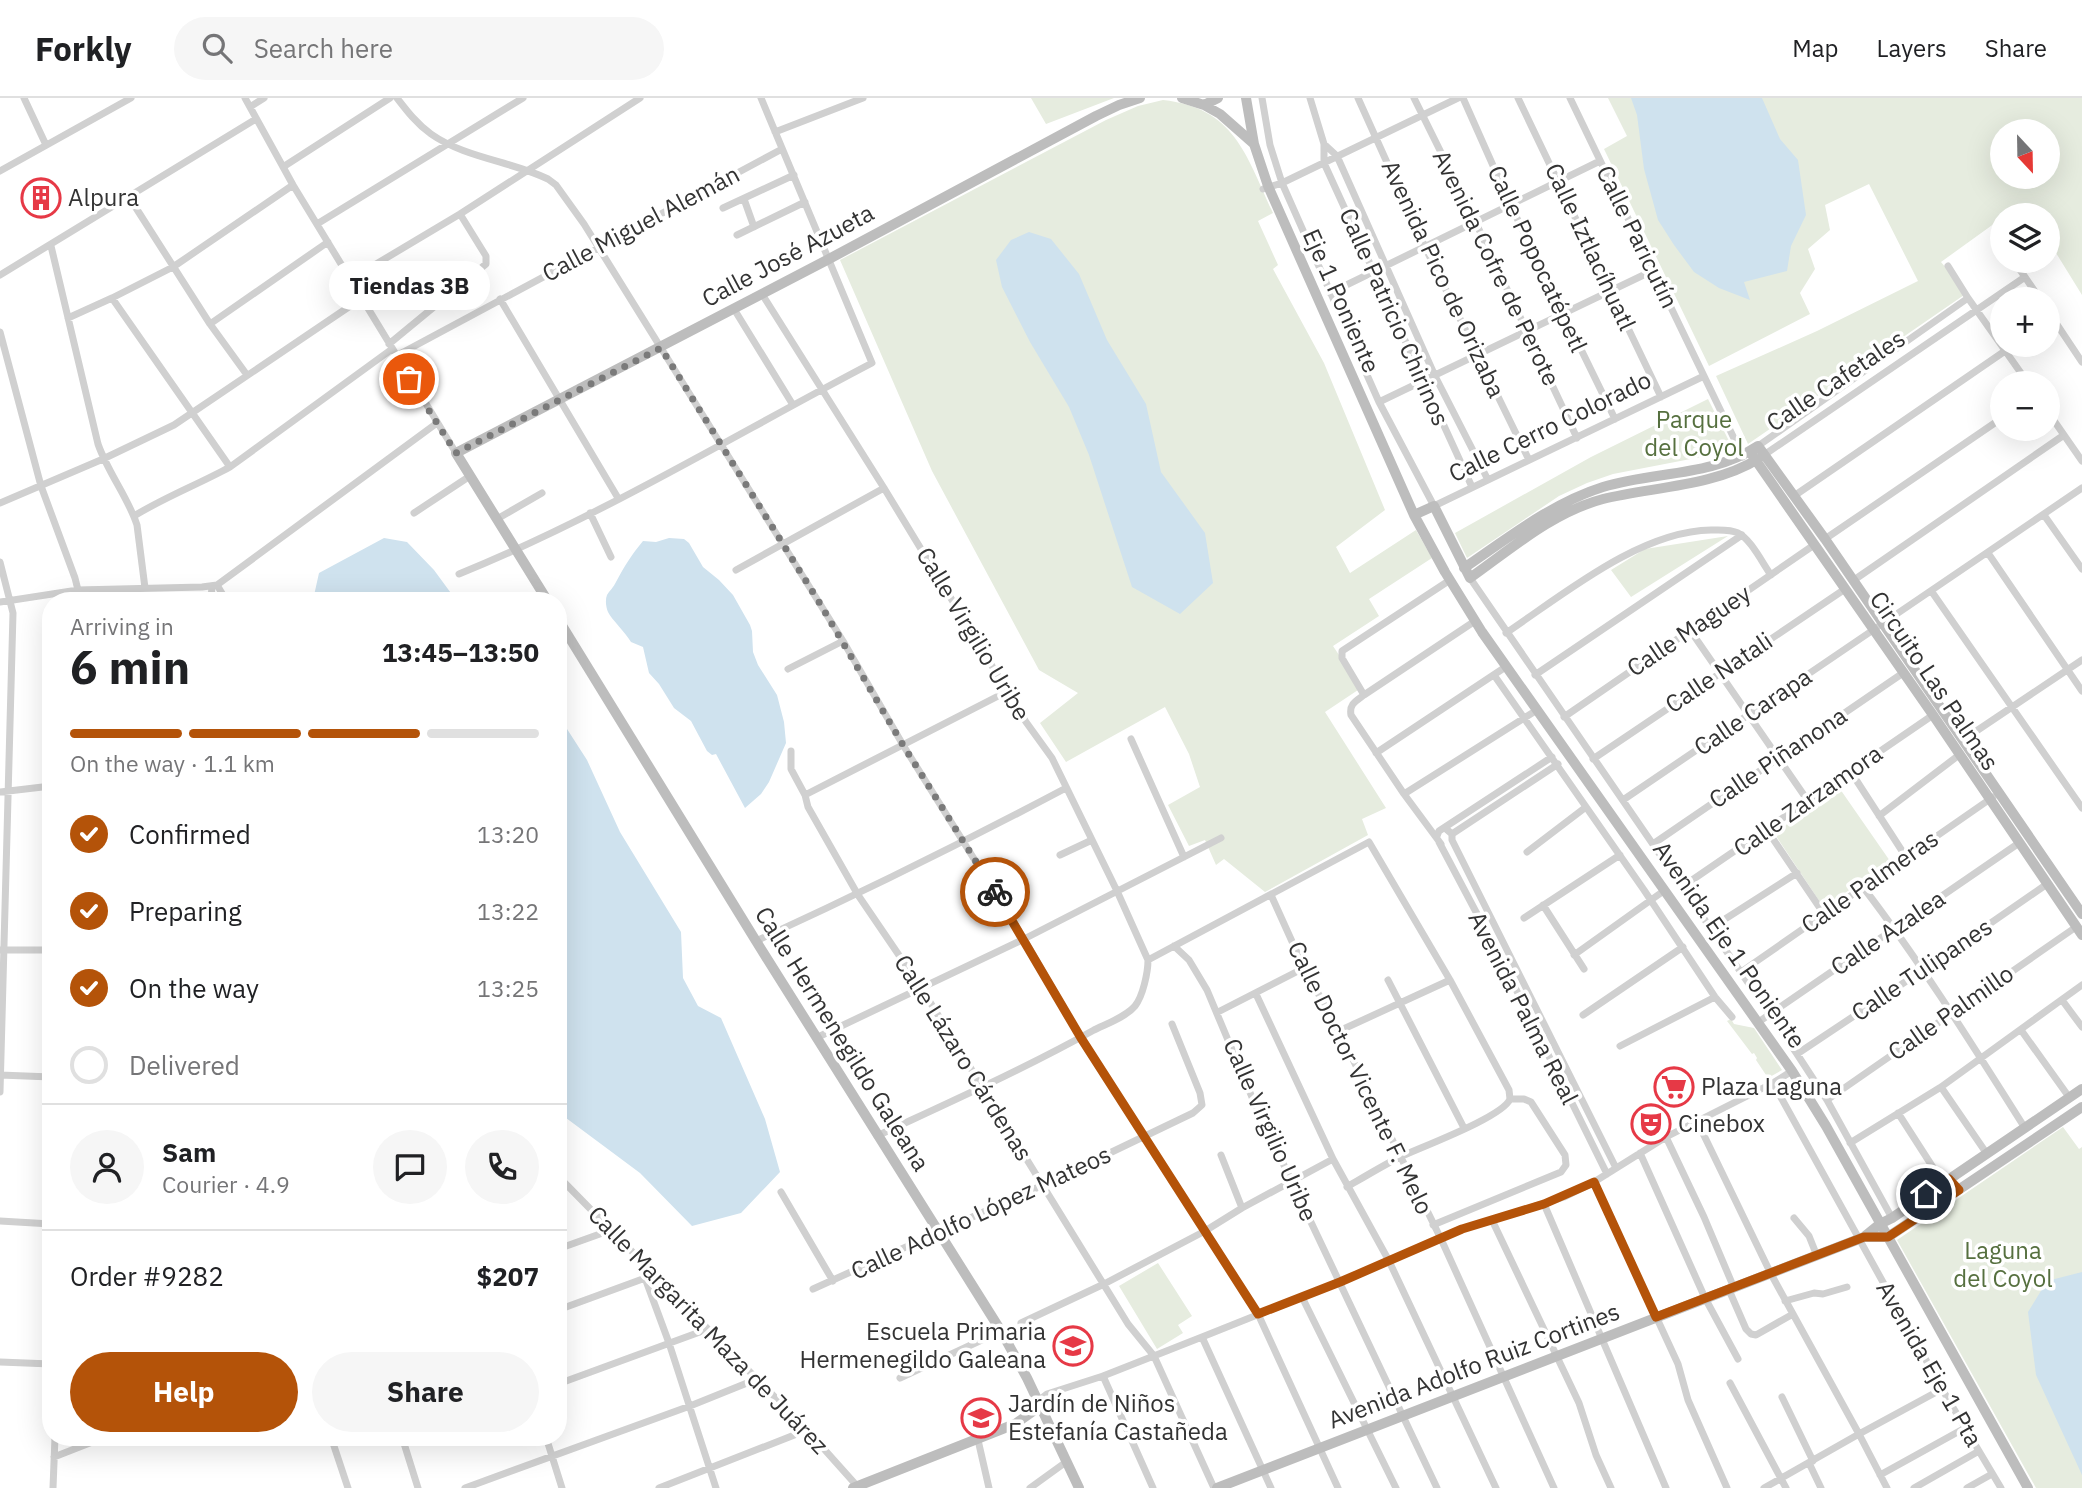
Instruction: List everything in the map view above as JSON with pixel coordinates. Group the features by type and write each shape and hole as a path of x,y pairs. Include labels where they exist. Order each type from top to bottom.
{"street":[{"path":"24,98 46,145"},
{"path":"0,171 131,98"},
{"path":"245,98 293,185 392,350 542,592"},
{"path":"250,107 264,98"},
{"path":"283,167 390,98"},
{"path":"397,98 422,128 433,136 539,174 556,185 599,248 843,640 903,745 1024,939 1081,1038 1258,1314 1338,1488"},
{"path":"317,224 523,98"},
{"path":"351,279 460,214 640,98"},
{"path":"459,574 517,551 722,445 872,363 761,98"},
{"path":"775,132 863,98"},
{"name":"Calle José Azueta","path":"456,453 661,348 1096,116 1140,98"},
{"path":"1182,98 1220,114 1254,144"},
{"path":"1204,106 1218,98"},
{"name":"Eje 1 Poniente","path":"1246,98 1254,144 1266,188 1414,515"},
{"path":"1262,98 1270,145 1282,183 1379,402 1434,506"},
{"name":"Calle Patricio Chirinos","path":"1310,98 1324,144 1324,163 1472,487"},
{"name":"Avenida Pico de Orizaba","path":"1358,98 1425,247 1529,460"},
{"name":"Avenida Cofre de Perote","path":"1414,98 1577,438"},
{"path":"1266,188 1282,183 1458,98"},
{"name":"Calle Popocatépetl","path":"1463,98 1562,314 1615,419"},
{"name":"Calle Iztlacíhuatl","path":"1518,98 1661,397"},
{"name":"Calle Paricutín","path":"1570,98 1704,376 1753,456"},
{"path":"0,275 256,119"},
{"name":"Calle Patricio Chirinos","path":"1324,144 1337,156 1435,376 1488,480"},
{"name":"Calle Miguel Alemán","path":"392,350 599,248 782,149"},
{"path":"1330,293 1600,161"},
{"path":"723,208 794,175"},
{"path":"68,318 173,267 293,185"},
{"path":"129,197 247,375"},
{"path":"744,199 754,227"},
{"path":"737,235 805,202"},
{"path":"134,516 154,503 230,467 392,350 486,264 486,256 460,214"},
{"path":"211,324 328,242"},
{"path":"51,246 98,444 137,525 145,592"},
{"path":"1948,266 1990,329"},
{"path":"1379,402 1654,270"},
{"path":"2022,273 2032,287"},
{"name":"Calle Cafetales","path":"1469,578 1556,519 1582,506 1716,477 1753,456 2025,277"},
{"name":"Calle Virgilio Uribe","path":"762,294 823,388 1026,722 1052,758 1148,960"},
{"path":"112,298 230,467"},
{"path":"0,503 103,459 194,413 362,298"},
{"name":"Calle Cafetales","path":"1464,568 1552,509 1584,494 1623,482 1705,468 1753,456 1968,298"},
{"path":"500,299 618,498"},
{"path":"734,309 793,405"},
{"path":"1400,330 1412,324"},
{"path":"2060,329 2082,362"},
{"path":"0,332 41,486 78,590"},
{"path":"1794,496 1996,357"},
{"name":"Calle Cerro Colorado","path":"1414,515 1704,376"},
{"path":"66,592 214,585 437,423"},
{"path":"1825,539 1990,426"},
{"path":"2060,429 2082,461"},
{"path":"1854,580 2064,435"},
{"name":"Circuito Las Palmas","path":"1753,456 1794,496 1825,539 2082,914"},
{"name":"Circuito Las Palmas","path":"1753,456 2079,931"},
{"path":"414,513 470,475"},
{"path":"736,570 884,488"},
{"name":"Calle Carapa","path":"1623,800 2082,488"},
{"path":"497,519 542,493"},
{"name":"Avenida Eje 1 Poniente","path":"1434,506 1469,578 1797,1054 1827,1100 1892,1217"},
{"path":"590,513 611,557"},
{"name":"Avenida Eje 1 Poniente","path":"1414,515 1475,621 1792,1072 1826,1126 2028,1488"},
{"path":"2044,515 2082,569"},
{"path":"1506,633 1607,565 1642,546 1675,535 1702,530 1736,532 1742,535 1771,575"},
{"path":"1535,675 1742,535"},
{"name":"Calle Maguey","path":"1564,717 1814,545"},
{"path":"1988,553 2082,691"},
{"path":"0,562 13,613 4,792 0,1092"},
{"path":"1450,580 1342,651 1342,658 1364,695 1475,621"},
{"path":"213,592 214,585"},
{"path":"214,585 220,592"},
{"name":"Calle Natali","path":"1593,758 1845,589"},
{"path":"1932,592 2082,808"},
{"path":"0,602 42,596"},
{"path":"1690,630 1808,801"},
{"name":"Calle Hermenegildo Galeana","path":"567,634 1000,1331 1020,1365 1079,1488"},
{"path":"788,669 843,640"},
{"path":"1963,740 2082,660"},
{"path":"1376,753 1507,666"},
{"name":"Calle Piñanona","path":"1653,844 1903,673"},
{"name":"Avenida Eje 1 Poniente","path":"1494,675 1558,764 1715,997 1732,1017"},
{"path":"805,796 1007,691"},
{"name":"Avenida Palma Real","path":"1364,695 1352,704 1351,715 1438,839 1506,961 1607,1174"},
{"path":"1404,794 1537,710"},
{"name":"Calle Zarzamora","path":"1682,887 1933,715"},
{"path":"1539,737 1550,728"},
{"path":"1131,738 1184,857"},
{"name":"Calle Lázaro Cárdenas","path":"791,751 791,769 808,807 858,895 922,989 1128,1324 1154,1356 1215,1488"},
{"path":"1879,817 1959,755"},
{"path":"1552,757 1449,834 1446,845 1438,839 1439,831 1449,834 1506,961 1565,1066 1616,1168"},
{"path":"1449,834 1558,764"},
{"path":"1851,772 1906,857"},
{"path":"4,792 42,787"},
{"path":"756,941 858,895 1066,788"},
{"name":"Calle Palmeras","path":"1741,972 1999,793"},
{"path":"1527,852 1586,807"},
{"path":"1767,830 1824,914"},
{"path":"816,1038 1024,939 1221,838"},
{"path":"1060,855 1092,840"},
{"path":"877,1136 1081,1038 1135,1006 1148,971 1148,960 1368,842 1450,981 1509,1090 1510,1099 1506,1106 1347,1186"},
{"name":"Calle Azalea","path":"1757,1023 2019,843"},
{"path":"1524,918 1620,855"},
{"path":"1711,928 1797,873"},
{"name":"Calle Tulipanes","path":"1797,1054 2047,884"},
{"path":"1863,887 1952,1013 2025,1128"},
{"path":"1574,955 1665,890"},
{"name":"Calle Doctor Vicente F. Melo","path":"1271,895 1304,968 1339,1031 1441,1239 1554,1488"},
{"path":"1543,905 1584,969"},
{"name":"Calle Palmillo","path":"1827,1100 1952,1013 2079,931"},
{"name":"Calle Virgilio Uribe","path":"1174,946 1189,960 1218,1012 1254,1102 1437,1488"},
{"path":"1583,1015 1683,947"},
{"path":"2,950 42,950"},
{"path":"1218,1012 1304,968"},
{"path":"1388,980 1464,1128"},
{"path":"1339,1031 1450,981"},
{"path":"1850,1143 1941,1087 2082,985"},
{"path":"1256,994 1333,1159 1389,1261 1496,1488"},
{"path":"1620,1046 1715,997"},
{"path":"2062,1000 2082,1027"},
{"name":"Calle Adolfo López Mateos","path":"813,1289 1194,1113 1202,1105 1200,1093 1172,1024"},
{"path":"2021,1030 2069,1097"},
{"path":"1556,1071 1565,1066"},
{"path":"856,1487 1015,1424 1032,1412 1047,1394 1202,1338 1462,1229 1544,1204 1594,1182 1666,1138 1792,1072"},
{"path":"0,1075 42,1077"},
{"name":"Avenida Eje 1 Pta","path":"1773,1083 1942,1389 2001,1488"},
{"path":"1941,1087 1987,1154"},
{"name":"Avenida Adolfo Ruiz Cortines","path":"1215,1488 1861,1238 2082,1089"},
{"path":"1433,1225 1562,1172 1566,1165 1564,1156 1531,1102 1510,1099"},
{"path":"1888,1237 2082,1107"},
{"path":"1898,1113 1946,1181 1959,1190"},
{"path":"1697,1121 1770,1274 1887,1488"},
{"path":"2015,1135 2023,1147"},
{"path":"1666,1138 1704,1217 1746,1329 1756,1335 1793,1314"},
{"path":"1640,1153 1705,1298 1738,1359"},
{"path":"1222,1155 1242,1208"},
{"path":"1021,1324 1205,1231 1333,1159"},
{"path":"1594,1182 1678,1364 1688,1400 1727,1488"},
{"name":"Calle Margarita Maza de Juárez","path":"568,1186 807,1430 856,1487"},
{"path":"781,1192 833,1281"},
{"path":"1544,1204 1666,1488"},
{"path":"1794,1218 1809,1236 1817,1256"},
{"path":"1492,1220 1579,1403 1596,1455 1611,1488"},
{"path":"0,1221 42,1223"},
{"path":"567,1246 611,1230"},
{"name":"Avenida Adolfo Ruiz Cortines","path":"1861,1238 1888,1237"},
{"path":"567,1307 655,1273"},
{"path":"645,1278 716,1488"},
{"path":"1786,1301 1847,1287"},
{"path":"1302,1297 1396,1488"},
{"path":"567,1381 708,1329"},
{"path":"900,1378 1000,1331"},
{"path":"1202,1338 1271,1488"},
{"path":"0,1362 42,1364"},
{"path":"1103,1376 1153,1488"},
{"path":"465,1488 757,1379"},
{"path":"1730,1382 1786,1488"},
{"path":"1764,1488 1942,1389"},
{"path":"1782,1397 1821,1488"},
{"path":"1880,1475 1965,1427"},
{"path":"659,1488 807,1430"},
{"path":"978,1440 989,1488"},
{"path":"53,1488 55,1446"},
{"path":"54,1457 82,1446"},
{"path":"334,1446 348,1488"},
{"path":"404,1446 418,1488"},
{"path":"549,1446 562,1488"},
{"path":"1914,1488 1979,1451"},
{"path":"1030,1488 1066,1462"},
{"path":"1967,1488 1992,1474"}],"green space":[{"path":"1031,98 1114,98 1046,124"},
{"path":"1608,98 2082,98 2082,295 2060,259 2060,203 1990,203 1990,227 1941,262 1967,293 1748,444 1716,376 1817,331 1918,281 1869,184 1825,205 1830,230 1808,249 1815,269 1800,293 1810,314 1709,366 1604,149 1627,136"},
{"path":"1163,100 1207,113 1222,124 1245,154 1273,213 1258,221 1278,265 1273,269 1324,363 1385,510 1336,547 1350,573 1416,530 1432,558 1369,599 1379,616 1333,646 1361,688 1325,712 1386,808 1362,819 1368,835 1265,892 1224,859 1216,865 1205,840 1189,846 1168,805 1200,787 1189,754 1165,707 1066,762 1040,723 1078,693 1039,670 932,471 840,260 1106,120 1138,106"},
{"name":"Parque del Coyol","path":"1708,399 1732,451 1613,474 1587,483 1559,496 1467,558 1455,533 1591,457"},
{"path":"1728,536 1631,597 1611,570 1645,549"},
{"path":"1840,789 1890,861 1824,908 1774,833"},
{"path":"1731,1019 1734,1024 1754,1028 1782,1070 1768,1078 1754,1053 1752,1054 1727,1021"},
{"name":"Laguna del Coyol","path":"2063,1127 2079,1149 2082,1147 2082,1488 2036,1488 1897,1240"},
{"path":"1158,1263 1192,1316 1178,1325 1183,1333 1157,1349 1119,1286"}],"water":[{"path":"1631,98 1762,98 1780,139 1798,160 1806,215 1791,246 1787,271 1744,282 1750,300 1719,288 1694,272 1658,220 1644,169 1637,115"},
{"path":"1029,232 1051,239 1079,274 1107,340 1146,404 1161,472 1205,533 1213,583 1180,614 1132,587 1089,455 1069,407 1030,342 1002,287 996,260 1011,240"},
{"path":"384,538 407,542 434,570 450,592 315,592 319,573"},
{"path":"669,538 684,539 689,543 703,567 733,595 750,625 753,652 758,665 777,695 786,743 769,782 761,794 745,808 716,754 712,755 707,751 691,721 674,708 649,673 643,647 631,642 607,610 607,595 643,541 656,542"},
{"path":"567,729 587,760 620,832 681,932 683,978 698,1006 721,1018 765,1119 780,1172 741,1213 692,1226 640,1173 567,1119"},
{"path":"2082,1272 2082,1475 2036,1375 2028,1312 2047,1281"}],"way so far":[{"path":"409,379 456,453 661,348 843,640 903,745 995,892"}],"place":[{"name":"Alpura","path":"41,198"},
{"name":"Tiendas 3B","path":"409,379"},
{"name":"Plaza Laguna","path":"1674,1087"},
{"name":"Cinebox","path":"1651,1124"},
{"name":"Escuela Primaria Hermenegildo Galeana","path":"1073,1346"},
{"name":"Jardín de Niños Estefanía Castañeda","path":"981,1418"}],"route":[{"path":"995,892 1081,1038 1258,1314 1462,1229 1544,1204 1594,1182 1656,1317 1864,1237 1888,1237 1959,1190 1949,1179 1926,1194"}]}
